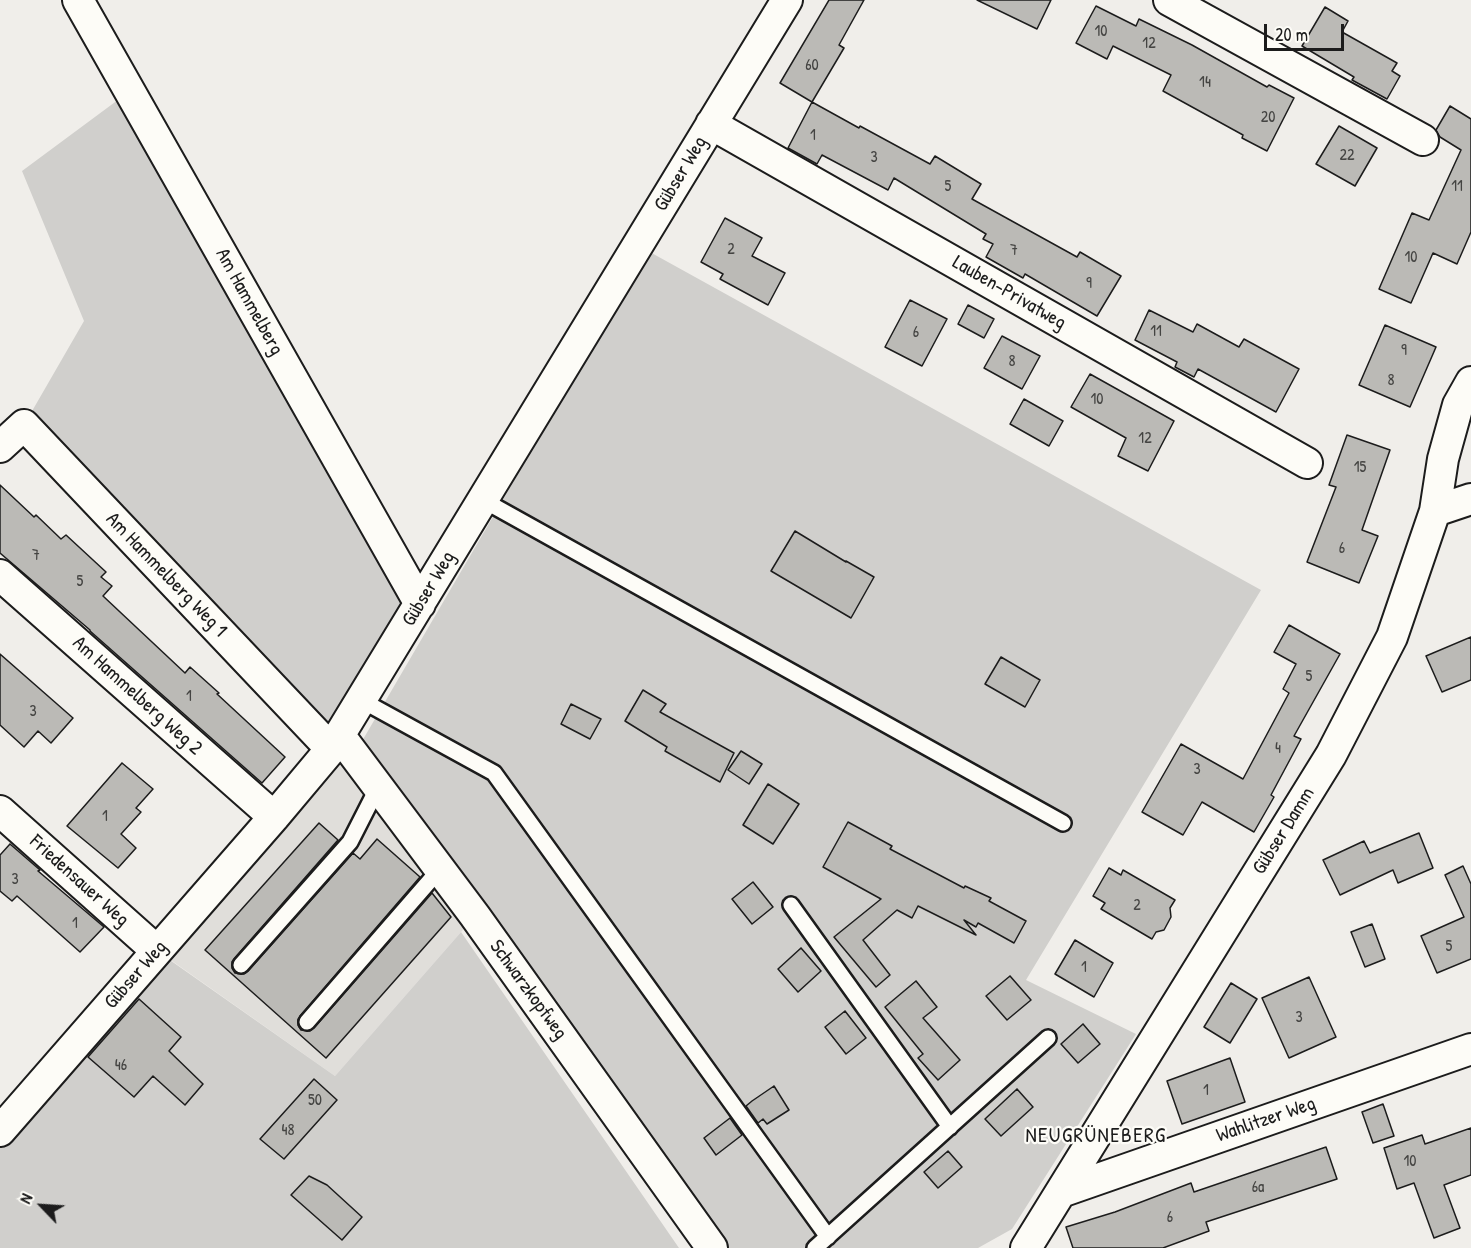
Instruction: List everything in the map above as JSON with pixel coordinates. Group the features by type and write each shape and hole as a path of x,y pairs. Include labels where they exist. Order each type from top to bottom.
{"street":[{"name":"Am Hammelberg","path":"78,0 420,604"},
{"name":"Gübser Weg","path":"1,1128 158,951 336,743 787,0"},
{"path":"1170,0 1423,140"},
{"name":"Lauben-Privatweg","path":"711,124 1306,463"},
{"name":"Gübser Damm","path":"1026,1248 1331,756 1392,637 1435,511 1443,459 1458,405 1471,382"},
{"name":"Am Hammelberg Weg 1","path":"0,447 24,424 336,743"},
{"path":"1435,511 1471,499"},
{"name":"Am Hammelberg Weg 2","path":"0,575 274,817"},
{"name":"Schwarzkopfweg","path":"336,743 378,787 440,869 712,1248"},
{"name":"Friedensauer Weg","path":"0,811 158,951"},
{"name":"Wahlitzer Weg","path":"1061,1192 1471,1049"}],"lane":[{"path":"483,500 1063,823"},
{"path":"361,700 494,773 828,1237"},
{"path":"241,965 350,842 378,787"},
{"path":"307,1022 440,869"},
{"path":"790,905 950,1127"},
{"path":"815,1248 1048,1038"}],"shaded area":[{"path":"130,91 420,604 340,736 24,425 84,321 22,171"},
{"path":"648,251 1261,590 1026,980 1136,1034 1012,1229 978,1248 728,1248 481,905 358,748"},
{"path":"331,749 475,916 335,1076 158,951"},
{"path":"461,932 679,1248 0,1248 0,1131 157,951 335,1076"}],"building":[{"path":"829,0 864,0 839,45 844,48 812,102 780,83"},
{"path":"977,0 1051,0 1037,29"},
{"path":"1096,6 1136,26 1139,19 1192,45 1267,87 1269,85 1294,98 1267,151 1242,138 1243,135 1163,91 1171,75 1113,46 1107,59 1076,43"},
{"path":"1325,7 1348,21 1342,32 1397,63 1392,71 1400,76 1387,99 1352,80 1354,77 1302,46"},
{"path":"812,102 930,164 935,156 981,184 972,199 1077,257 1080,252 1121,276 1097,316 1025,274 1023,278 986,257 993,244 983,239 986,234 894,178 888,190 822,155 817,164 788,148"},
{"path":"1450,106 1471,119 1471,232 1457,264 1433,253 1411,303 1379,289 1412,213 1429,220 1461,150 1440,137 1436,130"},
{"path":"1339,126 1377,148 1355,186 1316,164"},
{"path":"725,218 762,238 752,256 785,273 768,305 720,279 723,274 701,262"},
{"path":"910,300 947,319 922,366 885,347"},
{"path":"968,305 994,319 984,338 958,324"},
{"path":"1149,310 1193,332 1197,324 1239,347 1244,339 1299,369 1276,412 1198,369 1194,377 1175,367 1177,362 1135,340"},
{"path":"1385,325 1436,347 1410,407 1359,385"},
{"path":"1002,336 1040,356 1022,389 984,368"},
{"path":"1090,374 1174,421 1148,471 1118,456 1126,438 1071,407"},
{"path":"1024,399 1063,421 1049,446 1010,424"},
{"path":"1347,435 1390,450 1362,530 1378,536 1359,583 1307,562 1336,487 1329,485"},
{"path":"0,485 61,539 66,535 106,572 101,577 112,586 103,596 185,673 190,667 285,757 262,783 0,553"},
{"path":"795,531 874,577 851,618 771,571"},
{"path":"1289,625 1340,654 1294,736 1301,739 1271,795 1274,797 1254,832 1202,802 1183,835 1142,812 1181,744 1243,779 1289,693 1283,689 1296,664 1274,652"},
{"path":"1471,637 1471,680 1442,692 1426,656"},
{"path":"0,654 73,718 51,743 38,731 24,747 0,725"},
{"path":"1001,657 1040,680 1025,707 985,684"},
{"path":"643,690 666,704 660,712 734,753 720,782 665,751 667,747 625,721"},
{"path":"571,704 601,719 590,739 561,724"},
{"path":"741,751 762,764 749,784 728,770"},
{"path":"122,763 153,789 136,808 141,812 121,834 136,848 118,868 67,826"},
{"path":"768,784 799,804 773,844 743,825"},
{"path":"848,822 892,846 890,849 964,888 965,886 991,898 989,901 1026,921 1014,943 978,923 976,927 964,920 976,935 918,906 912,918 897,910 863,940 890,975 876,987 834,937 881,899 823,867"},
{"path":"319,823 338,840 234,959 232,968 235,973 244,974 248,971 353,853 360,859 377,839 420,877 300,1016 298,1025 301,1030 310,1031 314,1028 432,893 451,917 326,1058 205,950"},
{"path":"1419,833 1433,868 1398,883 1393,870 1340,895 1323,860 1364,841 1370,853"},
{"path":"10,844 104,927 80,952 17,896 12,901 0,891 0,855"},
{"path":"1463,866 1471,884 1471,959 1437,973 1421,936 1464,917 1445,875"},
{"path":"1109,868 1121,875 1123,870 1175,900 1170,908 1171,917 1164,930 1156,932 1152,939 1101,909 1105,903 1093,896"},
{"path":"753,882 773,907 752,924 732,899"},
{"path":"1372,924 1385,959 1365,967 1351,932"},
{"path":"1075,940 1113,963 1094,997 1055,974"},
{"path":"801,948 821,971 798,992 778,969"},
{"path":"1010,976 1031,1000 1007,1020 986,996"},
{"path":"1309,977 1336,1037 1289,1058 1262,998"},
{"path":"916,981 937,1007 923,1018 960,1060 938,1080 918,1058 923,1054 885,1007"},
{"path":"1231,983 1257,999 1230,1043 1204,1027"},
{"path":"139,999 181,1037 169,1051 203,1084 185,1105 153,1076 134,1097 88,1057"},
{"path":"845,1011 866,1038 846,1054 825,1027"},
{"path":"1083,1024 1100,1044 1078,1063 1061,1044"},
{"path":"1230,1058 1245,1102 1182,1124 1167,1081"},
{"path":"314,1079 337,1100 284,1159 260,1139"},
{"path":"774,1086 789,1110 767,1124 763,1119 758,1123 746,1106"},
{"path":"1017,1089 1033,1107 1001,1136 985,1119"},
{"path":"1383,1104 1394,1136 1373,1143 1362,1112"},
{"path":"730,1118 742,1135 716,1155 704,1138"},
{"path":"1471,1128 1471,1175 1444,1185 1460,1228 1434,1238 1414,1183 1397,1189 1384,1148 1422,1135 1425,1144"},
{"path":"1326,1147 1337,1179 1206,1222 1209,1231 1163,1248 1073,1248 1066,1227 1115,1212 1191,1183 1194,1192"},
{"path":"948,1151 962,1167 938,1188 924,1172"},
{"path":"309,1176 327,1185 362,1217 342,1240 291,1195"}],"district":[{"name":"NEUGRÜNEBERG","path":"1096,1136"}]}
